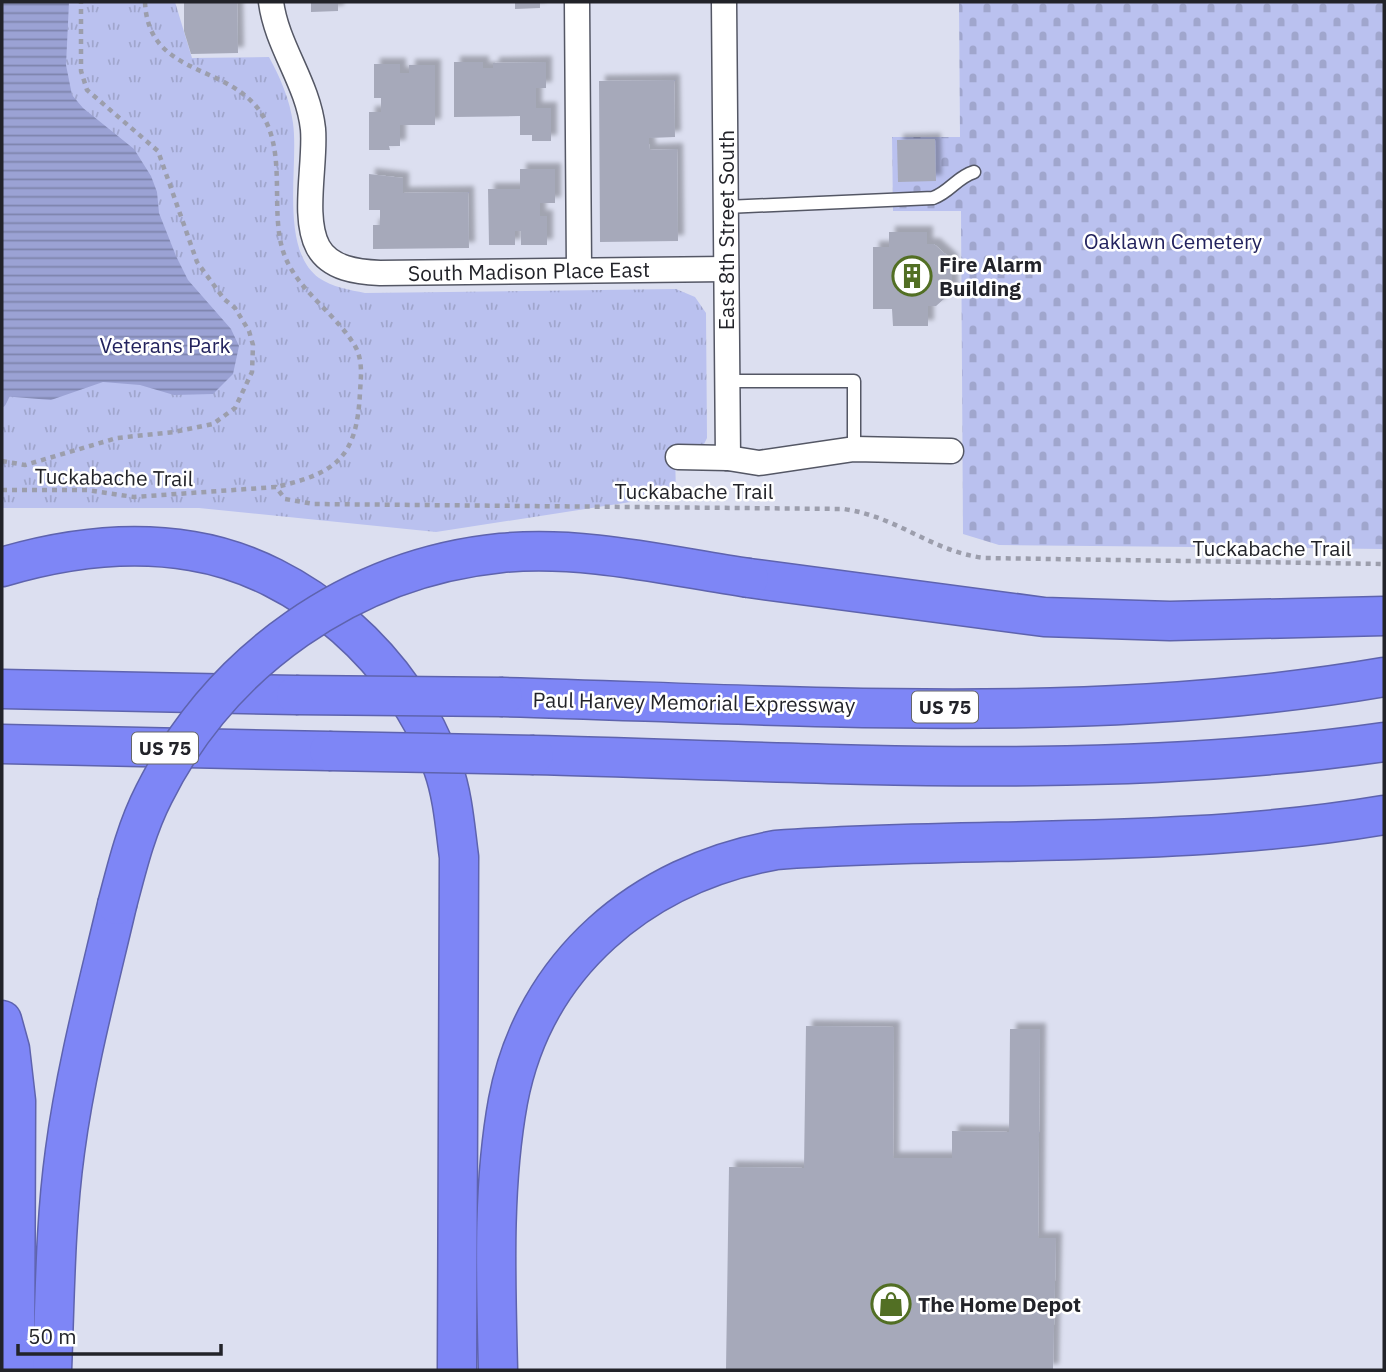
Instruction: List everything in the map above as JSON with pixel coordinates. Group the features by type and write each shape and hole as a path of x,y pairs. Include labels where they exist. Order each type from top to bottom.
{"highway":[{"path":"2,567 78,550 124,547 191,551 230,560 265,574 307,597 341,623 393,678 424,726 443,768 452,802 459,857 454,1346 457,1370"},
{"path":"52,1370 57,1231 74,1094 117,905 140,825 153,795 197,726 225,689 267,649 312,617 375,585 441,563 502,553 569,552 1044,617 1181,621 1384,616"},
{"name":"Paul Harvey Memorial Expressway","path":"2,689 1047,708 1277,692 1384,677"},
{"name":"US 75","path":"2,744 946,765 1149,765 1288,755 1384,742"},
{"path":"498,1370 502,1144 508,1100 521,1053 541,1006 571,965 602,930 638,902 671,883 711,866 776,850 1193,835 1286,829 1384,816"},
{"path":"2,1020 10,1049 16,1101 15,1370"}],"street":[{"name":"South Madison Place East","path":"271,2 274,25 305,93 313,130 312,224 318,247 333,263 358,272 380,273 726,269"},
{"path":"577,2 579,269"},
{"name":"East 8th Street South","path":"724,2 729,458"},
{"path":"678,457 729,458 759,463 854,449 951,451"}],"lane":[{"path":"726,207 933,198 944,194 964,175 974,172"},
{"path":"727,381 854,381 854,449"}],"path":[{"path":"2,461 25,466 117,438 174,432 213,424 235,408 252,372 253,345 248,331 235,308 197,262 158,151 87,90 81,71 81,2"},
{"path":"145,2 156,38 168,52 232,87 259,111 270,131 277,170 281,241 285,258 302,284 343,330 360,355 359,417 348,452 332,466 306,479 275,487"},
{"name":"Tuckabache Trail","path":"2,490 87,489 134,497 275,487 285,499 314,504 844,509 892,521 961,555 985,558 1384,565"}],"green space":[{"name":"Veterans Park","path":"2,2 175,2 192,58 269,57 284,89 293,123 293,206 299,248 307,265 319,278 330,284 365,293 676,289 695,297 706,313 707,438 703,446 675,453 676,495 436,532 199,508 2,508"},
{"name":"Oaklawn Cemetery","path":"959,2 1384,2 1384,549 999,545 963,534 961,211 893,211 892,137 960,137"}],"shaded area":[{"path":"2,2 69,2 66,65 72,95 83,108 134,149 151,176 157,192 159,213 188,280 231,329 239,346 233,374 213,394 174,395 140,385 103,382 51,400 2,396"}],"building":[{"path":"184,2 237,2 238,53 191,54 184,31"},
{"path":"311,2 338,2 338,11 311,12"},
{"path":"515,2 540,2 540,8 515,9"},
{"path":"454,62 483,62 483,68 493,68 493,63 546,62 546,88 536,88 536,108 551,108 551,141 532,141 532,135 520,135 520,116 454,117"},
{"path":"374,64 400,64 400,73 409,73 409,65 435,65 435,125 400,125 400,146 389,146 390,150 369,150 369,112 381,112 381,98 374,98"},
{"path":"674,80 675,137 649,138 649,144 650,150 677,149 678,241 600,242 599,81"},
{"path":"935,139 936,181 898,182 897,140"},
{"path":"520,169 555,169 555,203 540,203 540,216 547,216 547,245 521,245 521,231 515,231 515,245 489,245 488,189 520,189"},
{"path":"369,174 403,178 403,193 468,192 469,248 373,249 373,225 380,225 380,210 369,210"},
{"name":"Fire Alarm Building","path":"889,232 927,232 927,244 934,244 952,260 952,292 936,306 928,306 928,326 893,326 892,309 873,309 873,247 889,247"},
{"name":"The Home Depot","path":"806,1026 894,1027 893,1158 952,1158 952,1131 1009,1132 1010,1029 1040,1029 1038,1238 1056,1238 1053,1370 726,1370 729,1167 804,1168"}],"waterway":[{"path":"2,403 5,397"}],"place":[{"name":"Fire Alarm Building","path":"912,276"},
{"name":"The Home Depot","path":"891,1304"}]}
